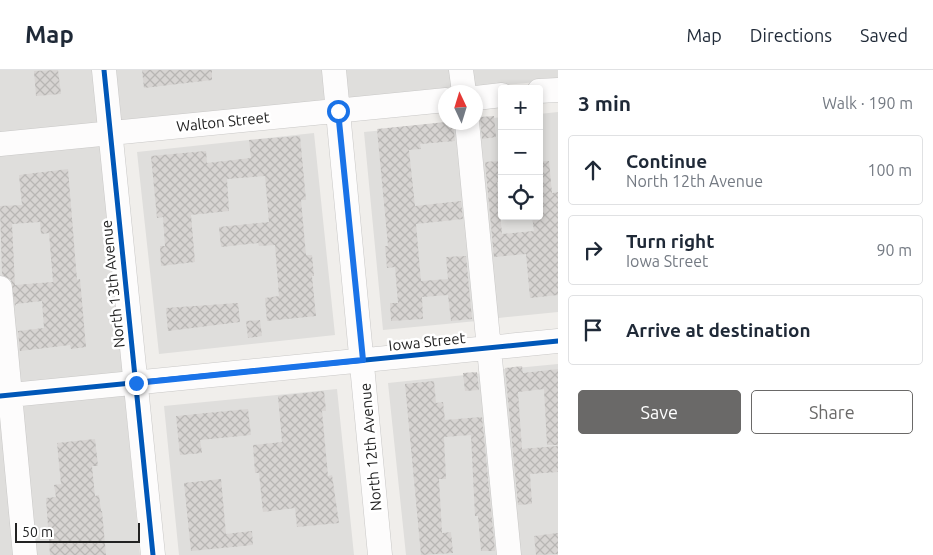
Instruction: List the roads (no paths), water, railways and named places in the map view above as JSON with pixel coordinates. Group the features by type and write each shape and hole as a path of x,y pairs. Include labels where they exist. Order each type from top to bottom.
{"street":[{"name":"North 13th Avenue","path":"104,70 153,555"},
{"name":"North 12th Avenue","path":"334,70 380,555"},
{"path":"462,70 463,85"},
{"path":"543,91 558,90"},
{"path":"483,97 498,95"},
{"name":"Walton Street","path":"0,144 438,101"},
{"path":"468,130 509,555"},
{"path":"0,288 5,396 26,555"},
{"name":"Iowa Street","path":"5,396 558,341"}]}
